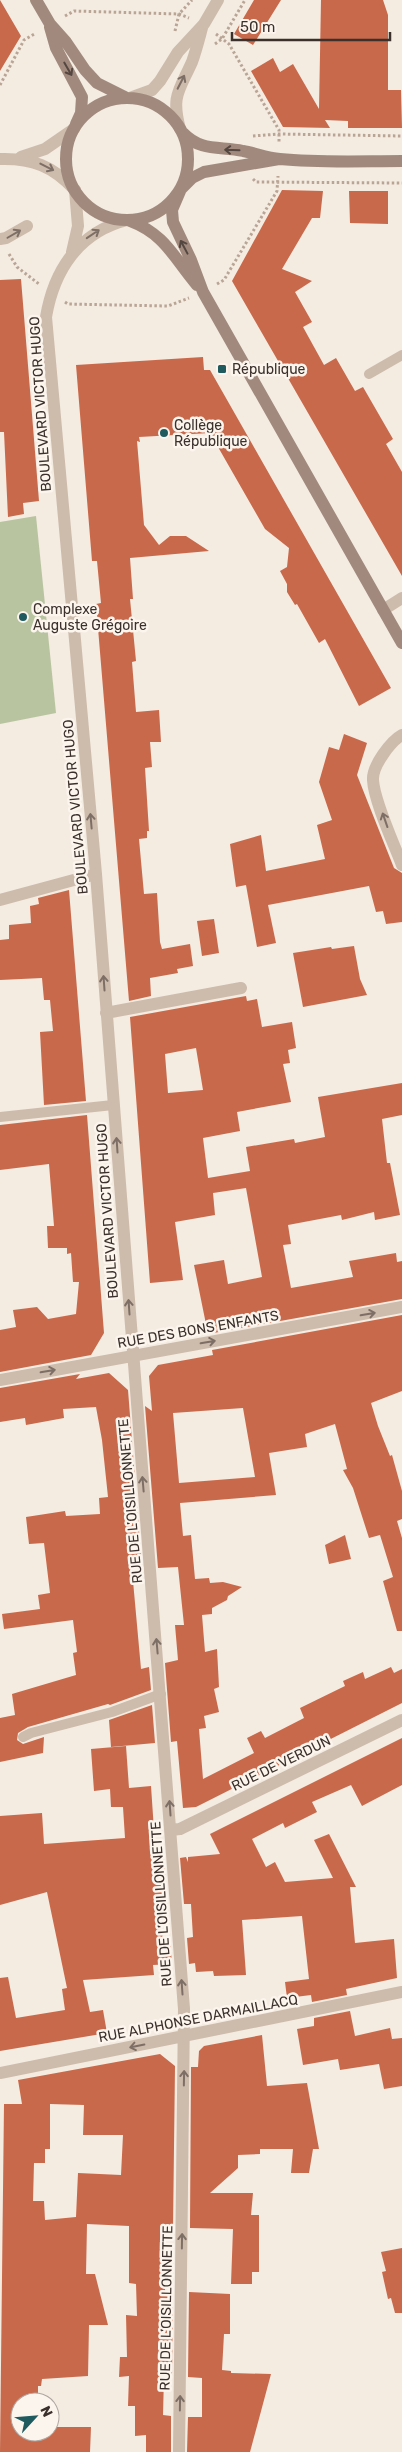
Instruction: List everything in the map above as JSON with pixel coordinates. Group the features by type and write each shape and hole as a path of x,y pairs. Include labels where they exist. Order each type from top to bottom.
{"main road":[{"path":"36,0 50,24 66,42 84,70 96,83 110,91 145,101 159,108 171,117 191,140 202,146 214,150 241,150 279,159 402,161"},
{"path":"50,24 56,48 82,97 81,113 69,143 66,158 68,174 75,190 84,203 97,212 112,218 127,220 144,218 158,212 171,202 192,178 204,172 242,167 279,159"},
{"path":"74,129 84,116 98,106 114,100 130,98"},
{"path":"180,129 186,144 188,161 181,189 172,210 173,222 203,292 402,643"},
{"path":"127,220 152,231 165,242 203,292"}],"street":[{"path":"180,129 175,104 177,90 192,61 204,24 218,0"},
{"path":"130,98 152,90 160,82 178,52 204,24"},
{"path":"6,158 46,149 74,129"},
{"path":"6,158 30,160 48,166 63,176 75,190"},
{"name":"BOULEVARD VICTOR HUGO","path":"75,190 78,226 75,244 50,293 46,317 96,874 133,1356"},
{"name":"BOULEVARD VICTOR HUGO","path":"68,261 87,238 113,224 127,220"},
{"path":"0,239 27,226"},
{"path":"383,610 402,598"},
{"path":"402,735 382,755 372,778 384,819 402,865"},
{"path":"0,900 96,874"},
{"path":"106,1013 241,988"},
{"name":"RUE DES BONS ENFANTS","path":"0,1380 402,1307"},
{"name":"RUE DE L’OISILLONNETTE","path":"133,1356 172,1830 185,2036 179,2452"},
{"name":"RUE DE VERDUN","path":"172,1830 180,1829 402,1720"},
{"name":"RUE ALPHONSE DARMAILLACQ","path":"0,2074 402,1992"}],"lane":[{"path":"369,374 402,354"},
{"path":"0,1117 113,1104"},
{"path":"23,1738 32,1733 112,1712 161,1694"}],"path":[{"path":"192,61 222,39 245,0"},
{"path":"0,85 24,40 74,11 179,14 204,24 229,44 279,134 276,191 224,280 203,292 168,306 68,304 50,293 17,267 0,239"},
{"path":"249,137 258,134 402,136"},
{"path":"242,167 256,182 402,184"}],"green space":[{"name":"Complexe Auguste Grégoire","path":"36,516 56,713 0,724 0,522"}],"building":[{"path":"0,0 21,36 0,71"},
{"path":"254,0 281,0 253,45 234,34"},
{"path":"321,0 383,0 388,15 388,90 401,90 402,128 348,128 348,121 325,120 330,128 283,127 251,71 273,58 280,72 293,64 319,109"},
{"path":"282,190 323,191 320,218 312,218 282,269 312,281 295,292 312,322 303,327 324,365 336,358 355,391 363,387 393,439 386,444 402,472 402,576 232,281"},
{"path":"349,191 388,191 388,224 350,223"},
{"path":"21,279 39,501 23,503 24,514 8,517 4,432 0,432 0,280"},
{"path":"203,357 204,370 210,370 391,688 359,706 325,639 319,643 297,604 295,605 287,592 287,584 280,571 287,567 289,548 265,529 210,433 139,437 140,442 137,441 144,525 159,545 170,536 186,536 209,551 130,558 133,599 130,599 136,661 132,662 136,712 159,710 161,742 150,742 152,767 145,768 149,831 147,831 147,838 139,839 144,894 157,893 162,949 190,944 193,966 177,969 178,973 150,978 151,996 129,1001 96,604 101,603 97,561 92,561 76,365"},
{"path":"344,734 367,743 357,775 394,868 402,873 402,922 386,924 383,911 376,912 369,886 268,905 276,943 257,947 246,885 236,887 230,844 261,835 266,871 325,859 317,825 332,820 319,782 329,747 339,750"},
{"path":"69,890 86,1101 44,1105 40,1032 53,1031 50,1000 44,1000 42,978 0,980 0,940 9,939 9,925 31,923 30,906 39,904 38,898"},
{"path":"214,919 219,953 202,956 197,921"},
{"path":"354,946 360,979 367,995 303,1007 293,953 331,947 332,949"},
{"path":"246,996 247,1001 257,999 262,1027 292,1022 296,1048 288,1050 290,1063 283,1064 291,1102 237,1112 240,1131 203,1138 208,1178 250,1171 246,1147 294,1139 295,1143 325,1137 318,1097 402,1083 402,1115 382,1119 387,1163 390,1163 400,1215 375,1220 374,1212 342,1220 341,1215 288,1225 291,1244 283,1245 291,1288 353,1277 349,1261 396,1253 397,1262 402,1261 402,1299 208,1334 194,1265 224,1260 228,1284 262,1277 246,1188 213,1193 215,1215 175,1222 183,1280 150,1283 130,1017","holes":["196,1048 203,1090 168,1093 165,1054"]},
{"path":"87,1115 104,1333 91,1355 0,1372 0,1330 16,1327 13,1310 37,1307 48,1319 76,1314 79,1282 73,1282 71,1253 67,1254 67,1248 48,1248 47,1226 54,1226 49,1164 0,1170 0,1125"},
{"path":"402,1315 402,1391 371,1403 390,1456 392,1455 402,1491 402,1519 397,1521 402,1538 402,1631 397,1631 383,1581 393,1577 380,1535 369,1538 353,1488 343,1470 347,1469 335,1424 305,1434 307,1447 269,1453 276,1495 180,1503 183,1536 191,1535 195,1579 209,1578 210,1583 223,1582 242,1587 228,1596 227,1600 212,1608 212,1614 202,1615 205,1652 217,1649 219,1687 214,1689 219,1712 204,1716 206,1728 199,1729 203,1779 254,1753 247,1738 261,1731 265,1738 304,1718 300,1708 345,1686 343,1681 363,1672 365,1679 391,1667 394,1673 402,1669 402,1703 196,1807 183,1808 177,1741 171,1742 165,1663 178,1660 175,1625 184,1625 178,1567 158,1568 145,1406 152,1411 149,1376 158,1365 213,1355 212,1350","holes":["243,1408 255,1477 179,1483 173,1413"]},
{"path":"109,1373 128,1390 142,1569 132,1570 141,1669 149,1667 151,1690 110,1705 28,1727 18,1733 17,1740 23,1744 44,1737 43,1753 0,1762 0,1718 15,1715 12,1694 76,1675 73,1653 77,1652 73,1620 4,1629 2,1614 40,1609 38,1595 50,1593 44,1543 29,1544 26,1517 65,1511 66,1516 100,1514 99,1498 108,1497 102,1440 96,1407 63,1409 64,1418 26,1425 25,1418 0,1422 0,1388 80,1374 76,1379"},
{"path":"345,1535 351,1559 329,1564 325,1545"},
{"path":"152,1705 155,1743 111,1747 109,1720"},
{"path":"402,1738 402,1785 362,1806 351,1785 312,1802 317,1812 285,1828 283,1823 252,1839 266,1867 275,1862 285,1882 333,1878 314,1840 329,1834 356,1887 350,1887 355,1943 394,1939 397,1978 346,1989 347,1995 312,2002 311,1995 287,1998 285,1982 309,1979 302,1916 242,1920 246,1975 214,1976 213,1971 196,1972 195,1963 189,1964 187,1938 193,1937 191,1904 184,1904 180,1858 186,1857 188,1862 188,1857 220,1854 210,1834"},
{"path":"126,1746 129,1788 151,1786 156,1860 164,1859 168,1905 158,1906 163,1939 170,1939 172,1964 153,1965 154,1975 83,1980 90,2012 103,2010 107,2033 0,2051 0,1978 8,1977 16,2018 65,2010 62,1989 67,1988 47,1892 0,1905 0,1816 42,1813 44,1844 125,1838 123,1807 111,1807 110,1789 94,1791 91,1749"},
{"path":"350,2011 355,2036 390,2028 392,2039 402,2038 402,2086 384,2089 379,2064 340,2070 338,2059 303,2065 297,2029 314,2026 314,2018"},
{"path":"262,2035 267,2086 307,2083 319,2149 313,2149 309,2173 291,2173 293,2149 260,2149 260,2154 238,2155 238,2168 210,2193 253,2193 251,2215 259,2215 259,2272 252,2272 252,2284 231,2284 233,2229 190,2228 191,2067 198,2067 199,2051 204,2046"},
{"path":"160,2054 175,2066 173,2228 166,2228 165,2291 173,2292 172,2376 164,2376 163,2415 171,2416 171,2452 146,2452 146,2435 135,2436 135,2406 128,2406 129,2376 119,2377 120,2357 127,2357 126,2315 137,2316 136,2284 129,2283 129,2226 87,2224 86,2274 95,2274 108,2325 89,2325 88,2376 42,2379 41,2386 38,2386 38,2392 10,2392 10,2442 60,2442 60,2427 91,2427 90,2452 0,2452 4,2104 22,2104 18,2080","holes":["50,2104 84,2105 83,2135 123,2135 121,2175 78,2173 76,2217 45,2220 44,2201 33,2201 34,2163 45,2163 45,2149 50,2149"]},
{"path":"402,2248 402,2313 395,2313 391,2298 388,2299 382,2272 386,2271 381,2252"},
{"path":"189,2292 230,2294 230,2334 224,2334 222,2370 231,2371 231,2373 271,2374 250,2452 187,2452 188,2417 202,2417 202,2378 188,2377"}],"place":[{"name":"République","path":"222,369"},
{"name":"Collège République","path":"164,433"},
{"name":"Complexe Auguste Grégoire","path":"23,617"}]}
